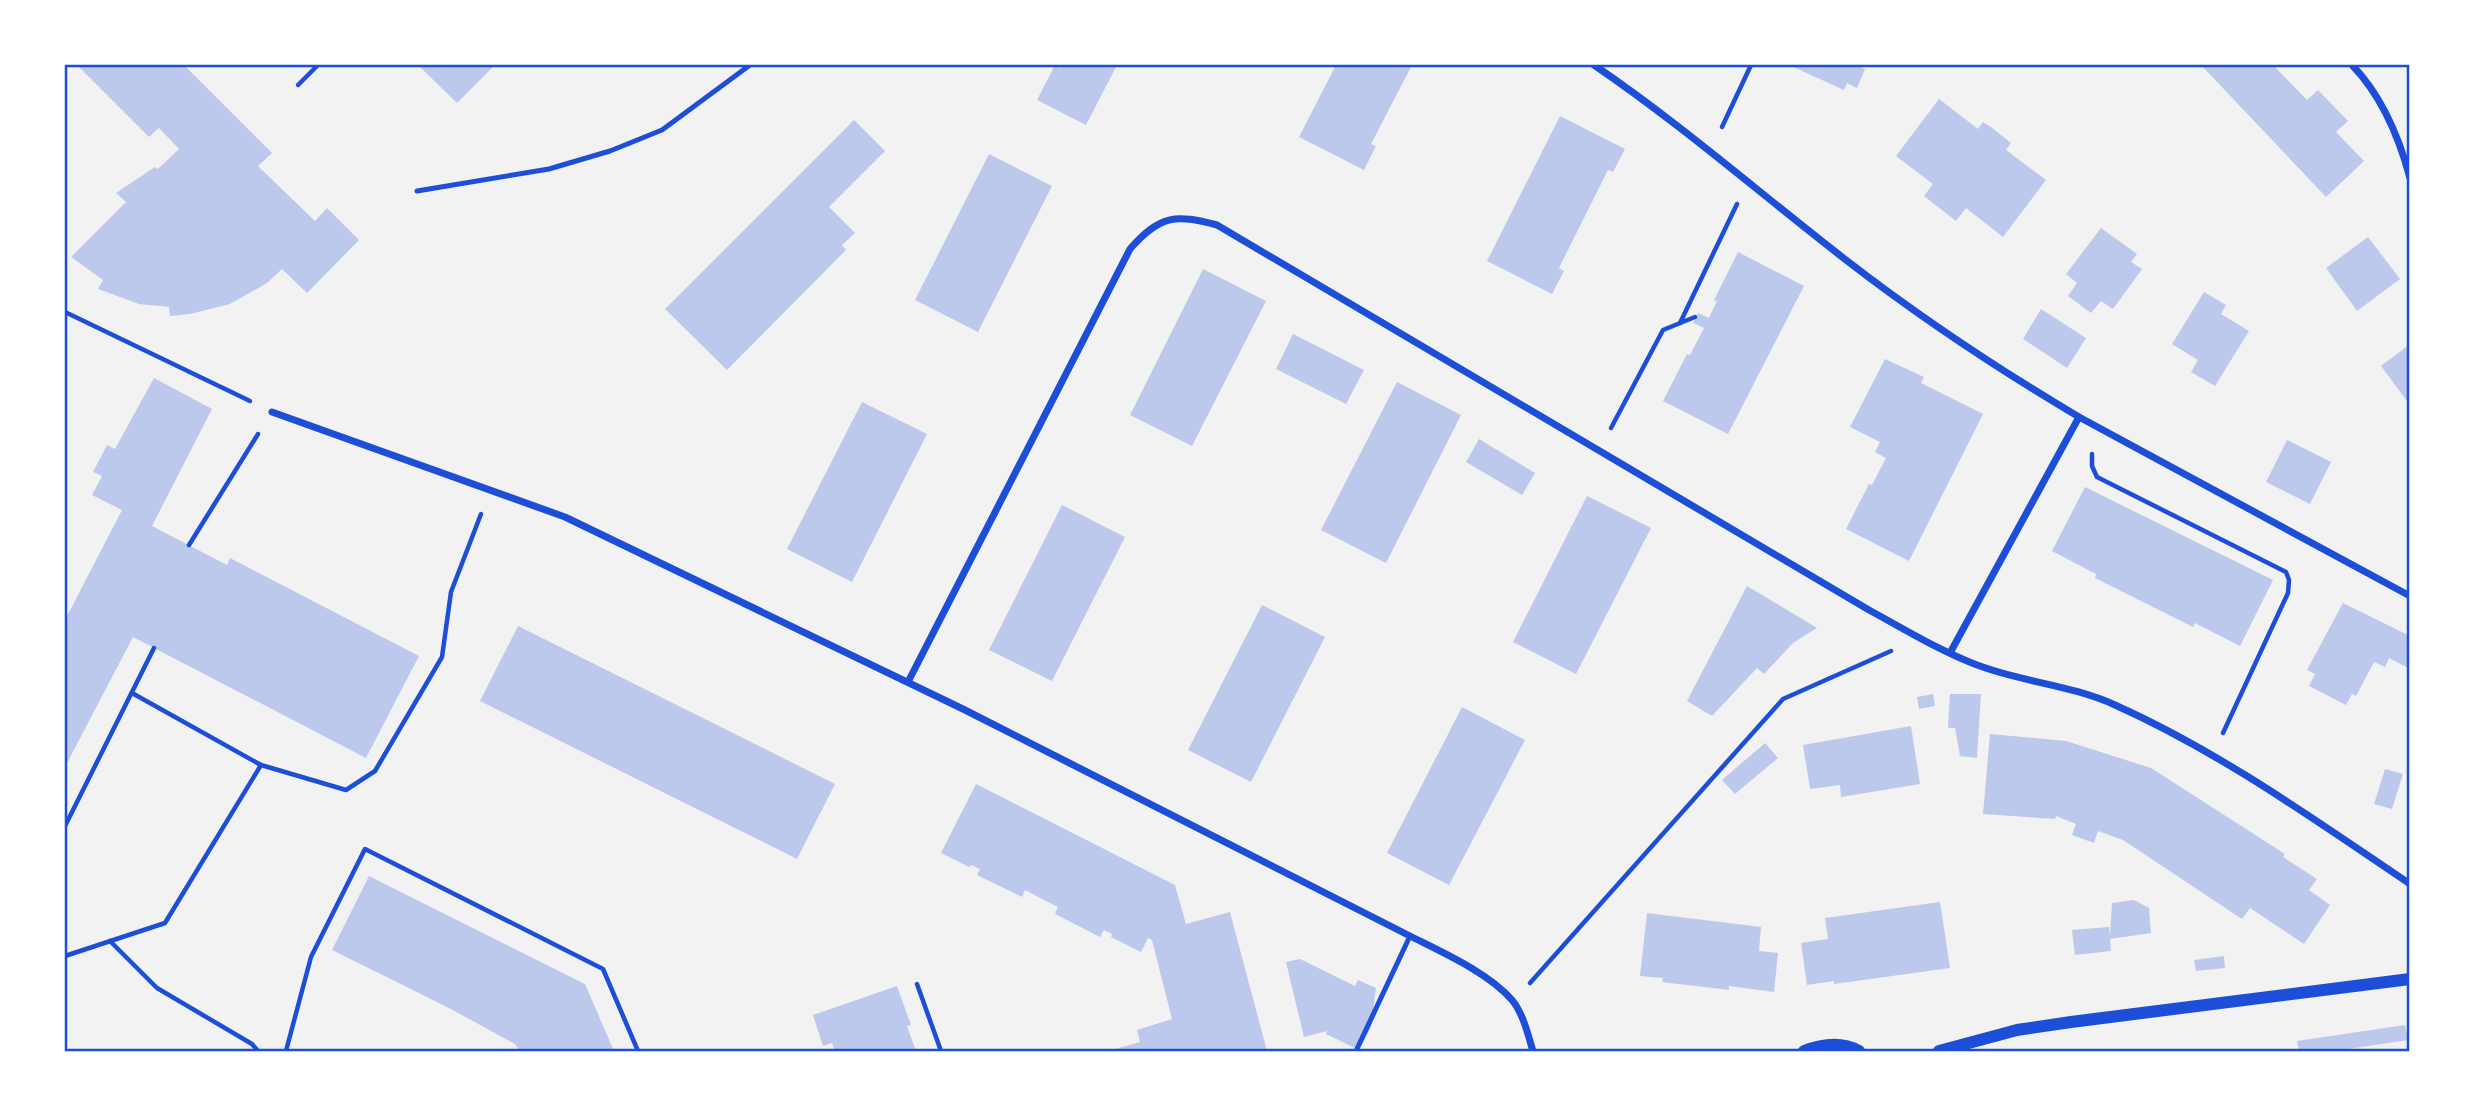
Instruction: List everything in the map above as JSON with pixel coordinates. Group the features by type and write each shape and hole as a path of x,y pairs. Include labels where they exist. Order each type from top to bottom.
{"street":[{"path":"1594,65 1643,98 1912,309 1995,367 2079,417 2410,596"},
{"path":"2352,65 2382,105 2402,147 2410,178"},
{"path":"908,682 1130,249 1147,230 1165,221 1189,218 1217,225 1921,638 1977,665 2112,704 2212,755 2410,884"},
{"path":"272,412 565,517 908,682 1410,936 1464,964 1513,1001 1533,1051"},
{"path":"1951,653 2079,417"},
{"path":"1938,1051 2017,1030 2410,979"},
{"path":"1804,1051 1820,1045 1836,1044 1859,1051"}],"lane":[{"path":"417,191 549,169 610,151 662,130 750,65"},
{"path":"1356,1051 1410,936"}],"path":[{"path":"298,85 318,65"},
{"path":"1710,152 1751,65"},
{"path":"1679,323 1748,181"},
{"path":"65,312 272,412 190,545"},
{"path":"1599,451 1663,330 1696,317"},
{"path":"2103,430 2092,451 2092,466 2097,477 2286,572 2289,580 2288,593 2212,755"},
{"path":"132,693 261,765 346,790 375,771 442,657 451,592 491,490"},
{"path":"1513,1001 1783,699 1921,638"},
{"path":"65,825 154,648"},
{"path":"65,956 165,923 261,765"},
{"path":"286,1051 311,957 365,849 603,969 638,1051"},
{"path":"110,942 157,988 252,1044 258,1051"},
{"path":"917,984 941,1051"}],"building":[{"path":"77,65 184,65 272,153 258,166 315,221 327,208 359,240 307,293 282,269 267,283 230,304 170,316 169,307 139,304 98,289 103,280 71,257 126,202 116,193 155,167 158,169 179,149 159,128 149,137"},
{"path":"418,65 495,65 457,103"},
{"path":"1055,65 1061,68 1063,65 1117,65 1086,125 1037,100"},
{"path":"1336,65 1412,65 1371,144 1376,146 1364,170 1299,137"},
{"path":"1789,65 1855,65 1865,69 1857,88 1847,83 1844,90"},
{"path":"2201,65 2273,65 2307,100 2318,90 2348,121 2336,132 2364,161 2326,197"},
{"path":"1939,99 1978,129 1983,122 1991,127 2011,143 2006,150 2046,180 2003,237 1966,208 1956,221 1924,196 1933,184 1896,156"},
{"path":"1560,116 1625,149 1613,172 1608,170 1559,268 1564,271 1552,294 1487,261"},
{"path":"854,120 885,151 829,207 855,233 842,245 846,250 727,370 665,309"},
{"path":"989,154 1052,186 978,332 915,300"},
{"path":"2101,228 2137,254 2131,262 2142,269 2113,309 2101,301 2091,313 2068,296 2077,283 2066,274"},
{"path":"2368,237 2400,279 2357,311 2326,268"},
{"path":"1738,252 1804,286 1728,434 1663,401 1704,328 1693,323 1698,313 1709,318 1717,301 1714,300"},
{"path":"1203,269 1266,301 1192,446 1130,415"},
{"path":"2204,292 2226,305 2221,314 2249,331 2215,386 2191,372 2198,360 2172,344"},
{"path":"2041,309 2086,338 2067,368 2023,339"},
{"path":"1293,334 1364,370 1346,404 1276,369"},
{"path":"2410,344 2410,405 2381,366"},
{"path":"1885,359 1924,377 1921,383 1983,414 1909,561 1846,529 1886,458 1875,452 1880,442 1850,427"},
{"path":"154,378 212,409 152,526 227,565 230,558 419,656 366,758 133,637 65,767 65,620 122,510 92,495 102,476 93,472 107,445 115,449"},
{"path":"1397,382 1461,415 1386,563 1321,530"},
{"path":"862,402 927,434 852,582 787,549"},
{"path":"1479,439 1535,473 1522,495 1466,462"},
{"path":"2287,440 2331,462 2310,504 2266,482"},
{"path":"2085,487 2273,580 2240,646 2195,623 2193,627 2095,578 2096,574 2052,551"},
{"path":"1587,496 1651,528 1576,674 1513,642"},
{"path":"1062,505 1125,537 1052,681 989,650"},
{"path":"1747,586 1817,628 1793,643 1764,674 1757,668 1712,716 1687,701"},
{"path":"2343,603 2410,636 2410,669 2389,658 2385,667 2374,662 2356,696 2352,694 2346,705 2309,686 2315,674 2307,670"},
{"path":"1262,605 1325,637 1251,782 1188,750"},
{"path":"518,626 835,784 797,859 480,701"},
{"path":"1933,694 1935,706 1919,709 1917,697"},
{"path":"1950,694 1981,694 1977,758 1960,756 1955,728 1948,728"},
{"path":"1462,707 1525,740 1449,885 1387,853"},
{"path":"1911,726 1920,784 1841,797 1840,785 1810,789 1803,745"},
{"path":"1990,734 2066,741 2151,768 2285,854 2283,857 2317,879 2309,890 2330,905 2304,944 2250,908 2242,919 2123,840 2098,831 2094,843 2072,835 2076,824 2056,816 2055,819 1983,814"},
{"path":"1765,743 1778,758 1735,794 1722,780"},
{"path":"2385,769 2403,774 2392,809 2374,804"},
{"path":"976,784 1175,885 1186,924 1230,912 1267,1051 1109,1051 1140,1042 1137,1030 1172,1019 1152,940 1148,938 1141,952 1111,937 1112,934 1104,930 1100,937 1055,914 1058,907 1025,890 1022,897 977,875 980,869 971,865 969,867 941,853"},
{"path":"369,876 585,984 614,1051 520,1051 515,1044 447,1007 332,950"},
{"path":"2134,900 2149,908 2151,933 2110,939 2111,951 2075,955 2072,930 2109,927 2110,936 2112,903"},
{"path":"1940,902 1950,968 1834,984 1834,981 1807,985 1801,943 1828,939 1825,918"},
{"path":"1647,913 1761,927 1759,951 1778,953 1774,992 1662,982 1663,978 1640,976"},
{"path":"2224,956 2225,968 2196,971 2194,960"},
{"path":"1300,959 1355,986 1358,980 1376,988 1371,1027 1359,1050 1326,1034 1327,1031 1304,1037 1286,962"},
{"path":"897,986 911,1025 907,1026 916,1051 835,1051 832,1043 823,1046 813,1015"},
{"path":"2405,1025 2408,1040 2335,1051 2299,1051 2297,1041"}]}
